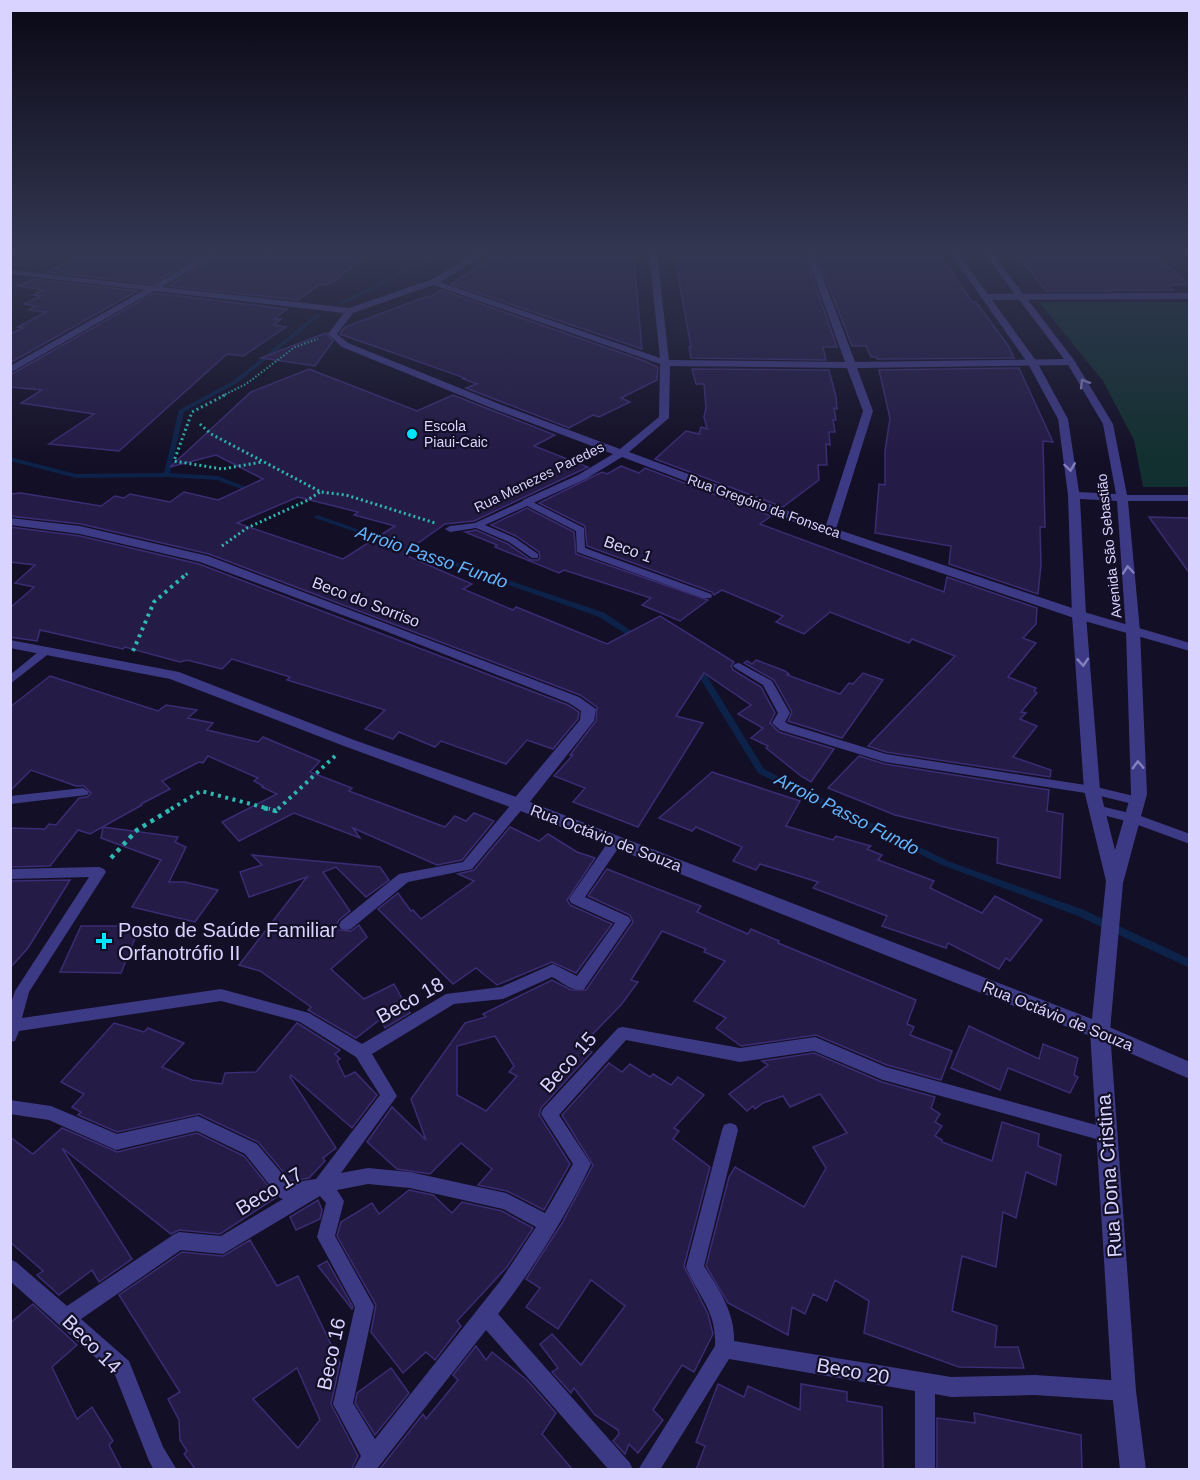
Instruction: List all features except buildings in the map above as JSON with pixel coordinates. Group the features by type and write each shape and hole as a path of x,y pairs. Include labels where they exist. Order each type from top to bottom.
{"street":[{"path":"10,370 97,322"},
{"path":"332,334 341,322"},
{"path":"548,322 665,363 850,365 1071,362"},
{"name":"Rua Menezes Paredes","path":"527,502 582,477 621,453 664,418 665,363 660,322"},
{"path":"830,531 868,411 835,322"},
{"name":"Avenida São Sebastião","path":"1003,322 1032,362 1063,419 1074,495 1079,615 1092,790 1114,883"},
{"name":"Avenida São Sebastião","path":"1040,322 1071,362 1107,424 1122,498 1133,631 1139,794 1114,883"},
{"name":"Rua Gregório da Fonseca","path":"332,334 345,345 621,453 830,531 1079,615 1190,647"},
{"path":"1074,495 1190,498"},
{"name":"Beco do Sorriso","path":"10,521 81,530 204,560 385,626 574,700 589,709 587,721 519,804"},
{"name":"Rua Octávio de Souza","path":"10,644 174,675 349,743 519,804 1100,1031 1190,1071"},
{"name":"Rua Dona Cristina","path":"1114,883 1100,1031 1124,1391 1133,1470"}],"lane":[{"name":"Rua Menezes Paredes","path":"450,529 477,525 527,502"},
{"name":"Beco 1","path":"527,502 581,530 580,550 707,596"},
{"path":"477,525 512,540 535,556"},
{"path":"10,681 47,650"},
{"path":"739,666 768,683 784,713 778,723 784,727 885,758 1092,790 1137,801"},
{"path":"10,800 83,792"},
{"path":"346,925 404,878 467,866 519,804"},
{"path":"1096,808 1190,839"},
{"name":"Beco 18","path":"362,1052 451,998 502,993 554,970 579,985 624,921 576,899 616,842"},
{"path":"10,874 99,872"},
{"path":"10,1107 51,1113 116,1142 198,1123 251,1149 286,1191 322,1185 389,1096 362,1052 304,1017 221,995 12,1031 22,991 99,872"},
{"name":"Beco 15","path":"368,1463 508,1287 548,1224 582,1164 549,1113 623,1033 740,1055 815,1044 883,1073 1107,1135"},
{"path":"648,1470 724,1349 727,1331 721,1311 695,1268 730,1130"},
{"name":"Beco 17","path":"66,1318 179,1241 223,1245 322,1185 368,1176 410,1180 506,1201 548,1224"},
{"name":"Beco 16","path":"322,1185 335,1201 326,1237 364,1306 343,1404 368,1463"},
{"name":"Beco 14","path":"10,1268 122,1368 156,1455 167,1470"},
{"path":"486,1315 623,1470"},
{"name":"Beco 20","path":"724,1349 951,1387 1035,1385 1124,1391"},
{"path":"924,1470 925,1383"}],"path":[{"path":"262,462 222,469 174,461 192,412 246,384 295,347 332,334"},
{"path":"201,424 211,434 321,492 346,495 450,529"},
{"path":"99,872 137,830 201,791 276,811 349,743"}],"green space":[{"path":"1055,322 1189,322 1189,487 1143,487 1134,440 1103,381"}],"waterway":[{"path":"167,475 181,411 235,382 310,322"},
{"name":"Arroio Passo Fundo","path":"10,459 76,476 167,475"},
{"name":"Arroio Passo Fundo","path":"167,475 218,478 254,492"},
{"name":"Arroio Passo Fundo","path":"317,517 387,541"},
{"name":"Arroio Passo Fundo","path":"400,545 602,615 638,638"},
{"name":"Arroio Passo Fundo","path":"693,672 704,678 761,771 945,863 1081,913 1190,964"}],"place":[{"name":"Escola Piaui-Caic","path":"412,434"},
{"name":"Posto de Saúde Familiar Orfanotrófio II","path":"104,941"}]}
